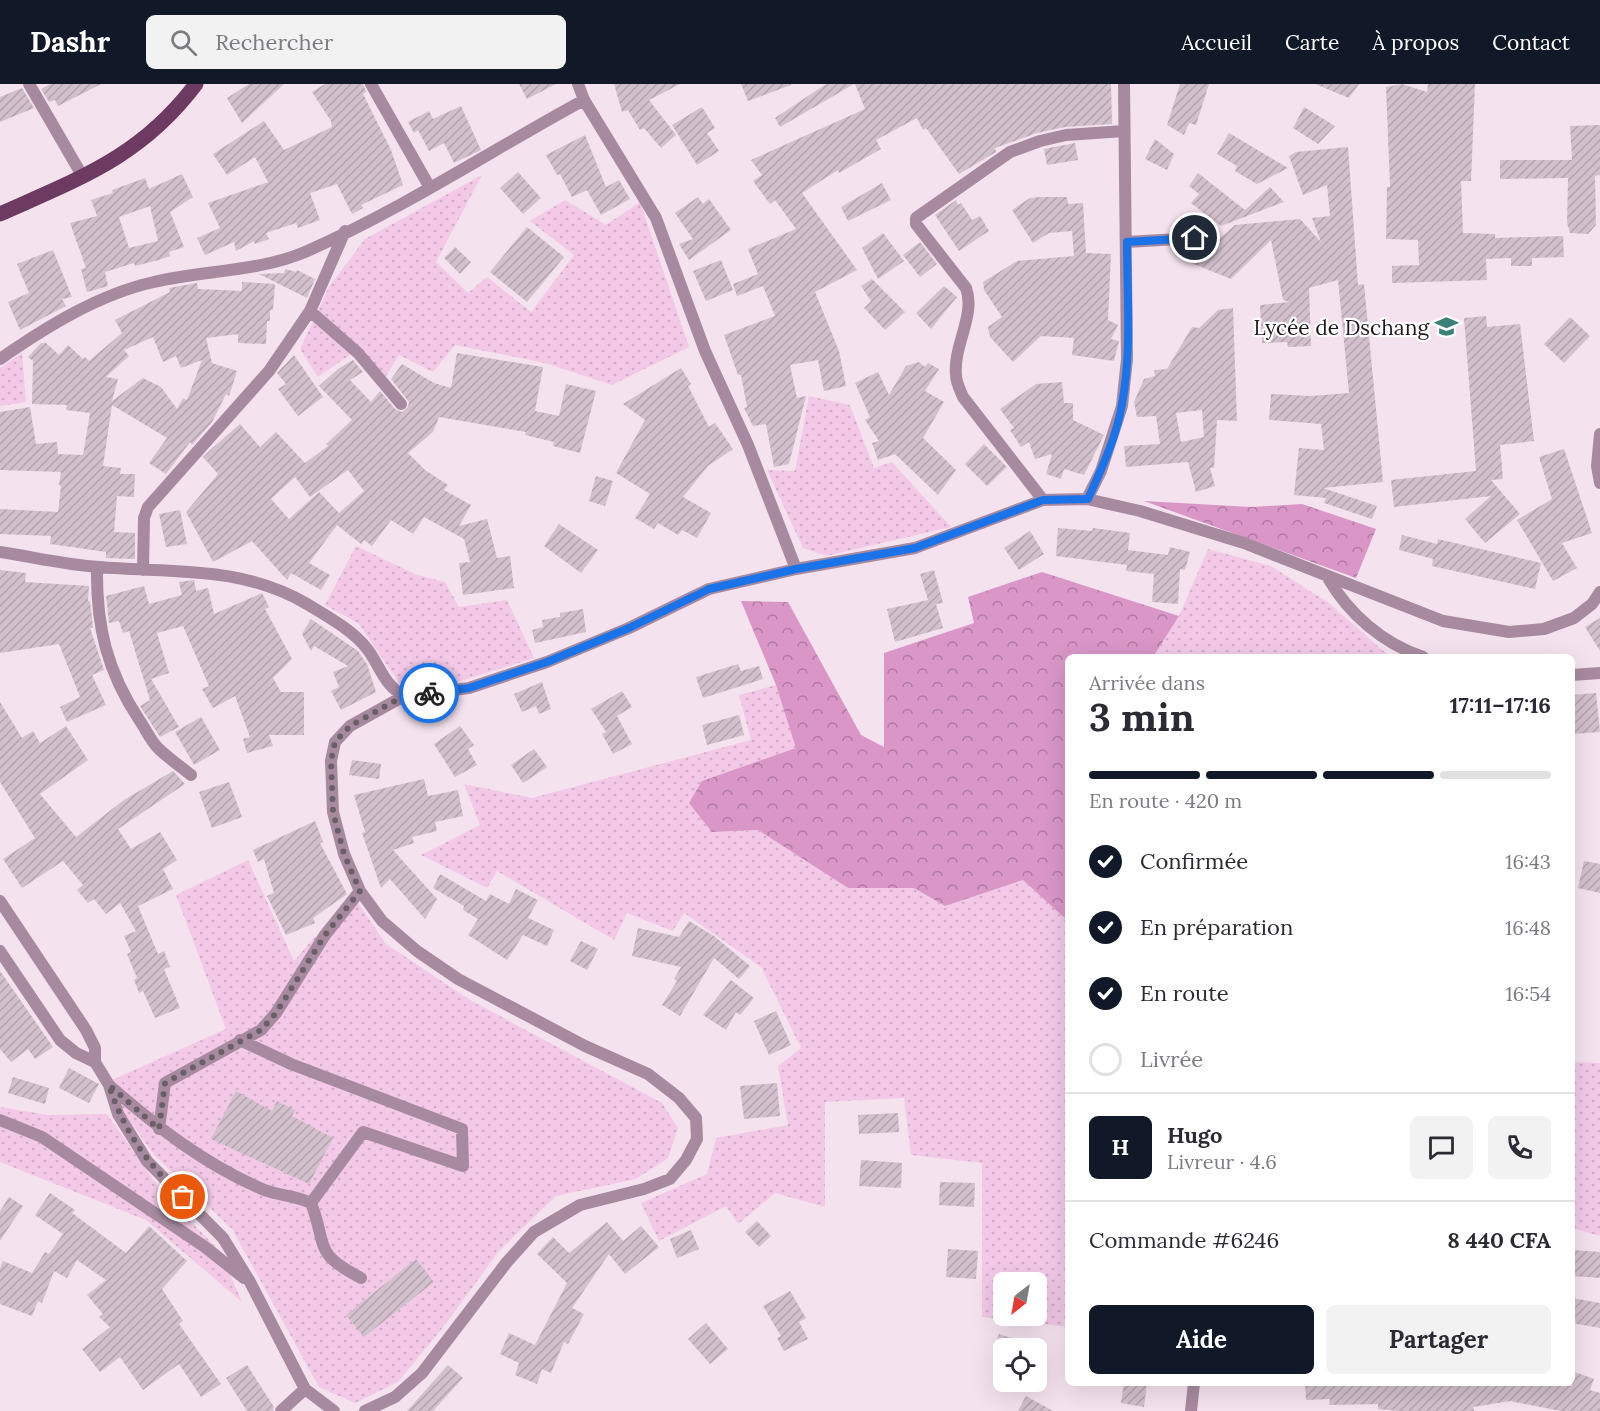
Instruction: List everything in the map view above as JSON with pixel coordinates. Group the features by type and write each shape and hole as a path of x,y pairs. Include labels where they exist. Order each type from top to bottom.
{"main road":[{"path":"0,214 83,177 129,151 159,128 196,84"}],"street":[{"path":"29,84 83,177"},
{"path":"370,84 429,186"},
{"path":"578,84 584,100 656,218 705,351 748,445 796,569"},
{"path":"1088,499 1101,471 1122,406 1127,358 1124,84"},
{"path":"0,359 40,331 98,302 151,282 255,266 303,252 429,186 584,100"},
{"path":"1043,500 963,397 956,377 956,360 970,298 966,288 916,224 916,218 1010,152 1040,141 1066,135 1124,131"},
{"path":"144,570 144,518 148,507 269,371 310,311 345,231"},
{"path":"1127,242 1195,238"},
{"path":"310,311 358,353 401,404"},
{"path":"1600,434 1597,466 1600,483"},
{"path":"365,1411 395,1397 422,1373 507,1262 534,1232 580,1205 644,1189 670,1179 686,1160 697,1139 696,1118 679,1098 648,1074 585,1047 458,979 417,951 382,921 360,891 344,854 333,812 331,761 335,742 350,726 404,696 469,688 547,662 629,628 709,589 796,569 915,548 1043,500 1088,499 1140,511 1244,543 1328,578 1443,621 1509,632 1544,629 1574,618 1592,604 1600,592"},
{"path":"0,552 97,567 193,570 259,582 305,603 339,625 368,649 385,681 404,696"},
{"path":"97,567 96,606 101,635 110,665 128,704 157,747 191,775"},
{"path":"1328,578 1343,604 1371,629 1417,654"},
{"path":"1575,675 1600,673"},
{"path":"159,1129 165,1083 261,1030 276,1013 325,935 360,891"},
{"path":"0,901 86,1030 95,1048 95,1062 109,1085 118,1114 147,1161 223,1238 250,1282 305,1389 334,1411"},
{"path":"0,951 60,1040 76,1053 95,1062"},
{"path":"240,1040 291,1064 462,1129 463,1166 363,1132 310,1203"},
{"path":"109,1085 159,1129 217,1168 265,1190 299,1197 310,1203 322,1249 339,1267 361,1278"},
{"path":"0,1120 42,1137 205,1247 250,1282"},
{"path":"1191,1411 1194,1386"},
{"path":"281,1411 305,1389"}],"shaded area":[{"path":"482,175 436,262 468,293 487,277 531,312 574,255 530,221 565,200 606,225 640,202 689,347 612,385 545,363 455,345 433,372 399,355 385,378 358,349 318,377 300,349 329,287 365,239"},
{"path":"22,353 26,402 0,406 0,368"},
{"path":"809,396 850,405 874,468 892,462 951,527 826,556 803,548 767,470 795,471"},
{"path":"356,546 417,575 445,582 459,607 507,600 534,658 438,688 403,688 358,623 325,605"},
{"path":"1208,549 1271,566 1329,603 1387,654 1155,654 1179,616"},
{"path":"776,685 797,749 702,781 712,832 758,830 848,888 914,888 945,906 1023,880 1065,917 1065,1327 1047,1325 1047,1272 993,1272 993,1318 982,1317 982,1163 911,1155 904,1098 825,1102 825,1207 775,1193 738,1224 726,1206 659,1241 641,1203 707,1174 716,1138 788,1125 778,1066 801,1048 761,967 684,913 673,931 627,913 614,940 497,871 487,888 421,855 480,825 464,784 532,798 751,740 739,695"},
{"path":"248,860 294,961 352,894 386,944 470,1000 662,1103 678,1128 668,1158 636,1179 556,1196 499,1251 444,1326 398,1382 355,1403 319,1387 232,1229 155,1156 103,1084 226,1029 176,895"},
{"path":"1575,1062 1600,1063 1600,1236 1575,1229"},
{"path":"0,1107 48,1115 107,1114 165,1196 219,1250 242,1302 146,1220 0,1162"}],"green space":[{"path":"1144,501 1251,507 1302,504 1376,529 1356,578"},
{"path":"1042,572 1179,616 1155,654 1065,654 1065,918 1023,880 945,906 914,888 848,888 758,830 712,832 689,803 702,781 796,748 776,685 741,601 788,602 861,735 884,747 884,653 974,623 968,597"}],"building":[{"path":"50,84 101,84 58,106 55,100 49,102 41,89"},
{"path":"249,84 284,84 242,123 227,98"},
{"path":"325,84 363,84 366,92 363,94 391,150 403,185 361,205 363,208 352,214 337,184 310,193 320,220 298,228 296,223 266,233 269,239 255,244 254,241 236,251 234,242 205,255 197,238 220,228 208,203 268,182 255,157 227,175 213,154 264,121 284,150 332,127 331,121 312,92"},
{"path":"519,84 556,84 527,99"},
{"path":"614,84 680,84 649,100 676,135 661,148 644,128 640,130 628,110 622,112"},
{"path":"741,84 791,84 791,85 748,101"},
{"path":"826,84 854,84 780,127 775,118"},
{"path":"855,84 1111,84 1112,124 1065,127 1037,133 995,148 996,152 959,174 926,128 923,130 917,118 876,140 881,149 839,173 838,170 802,193 857,270 815,292 839,351 846,386 824,391 818,360 790,365 797,398 806,396 789,464 774,467 766,424 753,426 744,408 747,407 741,375 738,375 724,335 775,316 763,286 737,296 733,284 758,274 748,249 796,229 775,200 770,204 753,181 762,175 751,160 865,109"},
{"path":"1180,84 1209,84 1196,125 1189,123 1184,135 1167,125"},
{"path":"1315,84 1359,84 1349,98"},
{"path":"1402,84 1427,92 1428,84 1475,84 1471,181 1461,181 1463,233 1495,234 1495,238 1563,236 1564,257 1532,258 1532,266 1511,266 1511,258 1486,259 1487,280 1392,283 1392,266 1419,265 1418,240 1386,239 1387,187 1390,187 1386,87"},
{"path":"22,88 34,108 0,122 0,97"},
{"path":"461,106 481,150 454,163 444,143 429,151 418,130 414,133 408,122 429,111 433,119"},
{"path":"702,107 715,128 707,133 719,151 697,165 672,125"},
{"path":"1304,107 1335,126 1318,144 1293,128"},
{"path":"1600,125 1600,175 1595,176 1596,225 1588,234 1570,233 1567,223 1568,178 1500,179 1500,160 1572,160 1570,126"},
{"path":"1229,133 1288,168 1257,184 1235,171 1237,166 1217,154"},
{"path":"585,135 606,187 619,180 630,199 601,215 587,190 572,197 560,174 557,175 546,155"},
{"path":"1155,139 1174,154 1167,170 1145,159"},
{"path":"1075,143 1078,160 1047,165 1044,149"},
{"path":"1348,147 1358,285 1364,284 1383,482 1323,488 1377,506 1372,519 1324,503 1326,498 1294,495 1299,448 1324,450 1321,424 1269,420 1271,394 1311,396 1349,393 1338,280 1309,288 1311,346 1288,347 1287,342 1262,343 1260,305 1289,302 1283,300 1271,240 1231,279 1191,263 1235,225 1300,219 1321,242 1312,218 1330,216 1327,185 1303,195 1289,156 1296,152"},
{"path":"518,172 541,198 523,214 500,188"},
{"path":"1198,173 1245,210 1270,187 1284,202 1221,226 1191,203 1199,194 1189,186"},
{"path":"182,174 193,197 170,212 184,247 169,252 170,256 159,260 135,266 134,263 105,272 108,286 87,292 81,269 86,268 70,223 97,216 91,200 113,193 112,190 145,178 149,189","holes":["150,206 158,241 129,248 119,217"]},
{"path":"882,183 891,200 848,221 841,207"},
{"path":"698,197 703,204 709,199 731,230 689,260 679,244 693,239 675,213"},
{"path":"1067,197 1068,204 1083,203 1086,253 1111,254 1108,320 1118,325 1111,339 1119,341 1114,361 1072,355 1074,338 1041,336 1013,362 990,337 988,327 1002,317 984,290 983,282 1017,261 1074,256 1072,231 1049,233 1033,243 1012,210 1030,198"},
{"path":"956,200 958,205 961,203 972,220 980,216 989,231 959,251 935,215"},
{"path":"527,227 564,257 527,302 490,272"},
{"path":"883,233 904,261 878,279 862,248"},
{"path":"920,242 937,264 920,277 903,255"},
{"path":"455,247 471,262 460,274 444,258"},
{"path":"53,250 72,297 62,299 66,306 20,330 8,302 29,293 17,264"},
{"path":"721,260 733,290 706,301 693,271"},
{"path":"285,269 296,272 297,270 315,279 307,298 259,274 284,273"},
{"path":"872,279 905,312 885,330 864,308 871,301 861,286"},
{"path":"242,282 275,284 273,310 270,310 270,321 267,321 266,344 238,343 238,334 206,338 212,363 237,371 229,396 226,394 212,422 192,445 190,442 166,474 149,463 167,438 112,405 103,466 121,468 120,474 135,474 134,497 117,496 114,532 135,533 135,559 106,558 106,552 50,544 51,536 0,534 0,509 58,512 61,472 0,470 0,412 30,407 36,444 57,442 58,454 83,455 90,413 66,410 67,405 32,404 33,361 28,357 41,343 46,343 59,355 68,345 83,359 85,357 89,361 122,333 115,320 170,292 169,288 197,283 198,289 242,291","holes":["153,337 163,362 176,356 181,368 202,360 187,400 183,398 177,409 161,387 143,378 112,401 118,379 106,377 129,356 124,350"]},
{"path":"944,286 957,297 931,329 916,313"},
{"path":"1233,308 1237,421 1217,420 1214,468 1210,468 1215,486 1196,492 1188,462 1126,467 1124,446 1160,444 1156,416 1137,417 1134,402 1144,379 1155,376 1154,370 1167,369 1192,327 1199,328 1218,310","holes":["1202,410 1204,437 1181,442 1176,413"]},
{"path":"1486,316 1487,327 1520,324 1534,441 1500,445 1503,479 1491,480 1520,514 1485,543 1465,519 1491,496 1394,507 1391,480 1476,471 1464,318"},
{"path":"1570,317 1590,336 1564,363 1544,344"},
{"path":"457,353 543,367 535,411 559,416 566,384 596,391 580,453 553,446 554,442 525,435 526,432 439,417 433,432 408,453 425,470 448,485 444,490 471,505 459,526 487,519 497,558 510,556 514,588 463,595 459,563 470,562 464,539 424,517 413,534 391,520 372,546 364,540 361,544 337,525 309,563 330,575 321,590 291,573 287,580 252,541 213,562 186,512 218,474 203,457 240,424 260,447 276,432 305,463 328,446 326,444 352,420 319,386 338,369 353,360 363,372 350,380 371,402 380,391 395,409 402,412 408,407 409,402 391,379 402,364 434,383 451,388","holes":["348,470 364,491 339,513 319,492 289,519 271,499 295,477 310,497"]},
{"path":"294,355 323,397 298,416 278,389 286,384 277,373"},
{"path":"919,362 925,367 928,363 939,369 925,391 944,402 923,438 956,470 938,495 895,454 878,460 872,443 879,441 865,420 870,417 855,383 878,372 889,395 906,366"},
{"path":"681,368 691,384 688,386 709,427 715,423 733,449 708,466 683,497 711,513 697,538 682,530 678,535 658,523 654,529 635,518 650,494 616,473 645,420 623,404"},
{"path":"1062,382 1064,403 1073,403 1073,420 1104,435 1084,475 1064,469 1061,479 1046,474 1052,454 1035,459 1029,442 1021,447 1010,430 1014,428 1000,409 1036,384"},
{"path":"984,444 1007,467 987,486 965,464"},
{"path":"1564,449 1592,533 1562,543 1577,568 1553,581 1517,520 1552,499 1539,457"},
{"path":"596,476 613,481 605,506 589,501"},
{"path":"180,510 187,544 166,547 159,514"},
{"path":"559,524 598,550 581,573 544,546"},
{"path":"1058,528 1092,531 1093,528 1130,533 1128,550 1168,555 1170,547 1190,552 1185,570 1180,569 1178,604 1152,602 1154,574 1126,571 1127,565 1056,556"},
{"path":"1030,531 1044,554 1019,570 1004,548"},
{"path":"1402,535 1437,544 1438,539 1541,563 1535,589 1432,566 1433,559 1399,550"},
{"path":"0,570 26,573 25,582 89,586 88,601 90,601 93,628 90,628 104,670 92,675 106,705 67,722 60,707 80,697 59,644 0,653"},
{"path":"934,570 943,603 936,604 943,628 895,642 887,609 928,600 920,574"},
{"path":"194,580 196,591 208,588 214,614 262,593 269,607 265,609 292,659 273,678 281,692 304,692 304,735 269,735 273,746 247,753 243,739 250,737 235,696 213,708 202,689 209,686 183,626 157,633 169,673 151,679 179,727 160,737 140,706 150,700 129,631 123,633 119,621 109,623 106,596 144,586 149,604 182,595 179,582"},
{"path":"583,609 586,632 535,643 532,630 543,627 542,620 560,617 560,613"},
{"path":"1600,618 1600,651 1585,627"},
{"path":"311,619 358,651 367,664 376,692 341,710 331,691 339,687 333,672 348,666 314,646 311,651 302,634"},
{"path":"738,664 741,671 759,666 763,679 703,698 696,677"},
{"path":"542,682 551,709 539,714 536,706 522,712 514,694"},
{"path":"622,691 632,707 617,716 632,744 613,754 602,734 606,732 591,709"},
{"path":"1596,693 1600,732 1575,734 1575,695"},
{"path":"0,702 22,738 33,731 40,743 66,726 88,760 40,794 76,837 124,800 173,771 185,784 118,829 131,849 160,832 177,860 163,869 173,889 138,906 158,954 164,951 170,967 164,969 180,1008 155,1018 143,991 139,993 134,980 137,978 127,954 131,952 124,936 136,931 120,903 106,914 94,899 88,903 77,890 83,885 63,861 22,888 3,859 35,838 0,782"},
{"path":"739,715 744,735 707,745 702,725"},
{"path":"201,717 220,750 194,765 175,732"},
{"path":"460,726 474,745 468,749 477,765 455,777 434,744"},
{"path":"534,749 547,767 523,783 511,765"},
{"path":"352,760 381,764 379,779 349,775"},
{"path":"424,779 428,796 458,790 463,816 435,822 437,831 412,837 414,843 393,850 437,899 425,919 390,879 381,888 362,833 365,832 354,795"},
{"path":"229,782 242,817 212,828 199,792"},
{"path":"315,821 323,842 320,843 347,894 313,918 315,923 286,935 267,896 274,893 264,859 258,862 253,850"},
{"path":"1584,861 1600,864 1600,893 1578,888"},
{"path":"440,874 486,901 490,894 509,904 516,889 538,900 528,918 554,930 547,946 523,935 507,960 468,935 478,919 463,910 464,906 433,888"},
{"path":"689,921 714,936 750,966 739,979 714,958 680,1016 662,1005 677,981 674,979 681,967 632,956 638,928 679,937"},
{"path":"581,941 598,949 587,970 570,961"},
{"path":"0,971 53,1047 35,1059 28,1049 11,1062 0,1049"},
{"path":"731,980 754,998 740,1015 736,1012 726,1030 703,1015"},
{"path":"776,1011 791,1045 769,1055 754,1021"},
{"path":"69,1068 99,1084 89,1103 59,1088"},
{"path":"13,1077 49,1088 45,1104 8,1093"},
{"path":"777,1083 780,1116 744,1119 740,1086"},
{"path":"236,1091 272,1111 277,1101 295,1110 292,1116 333,1138 309,1184 211,1139"},
{"path":"898,1113 899,1132 859,1134 858,1115"},
{"path":"861,1160 902,1163 901,1188 859,1186"},
{"path":"940,1182 975,1183 974,1207 939,1205"},
{"path":"50,1193 75,1210 72,1213 126,1253 149,1226 187,1261 162,1289 183,1321 179,1324 221,1384 201,1397 179,1364 143,1390 120,1357 100,1372 82,1349 110,1327 99,1317 103,1314 87,1295 106,1280 77,1260 67,1278 54,1271 42,1303 38,1301 32,1316 0,1304 0,1268 3,1261 32,1273 45,1252 49,1254 63,1234 35,1215"},
{"path":"9,1197 23,1206 0,1241 0,1211"},
{"path":"757,1221 771,1236 759,1247 745,1232"},
{"path":"607,1222 623,1241 641,1226 659,1247 625,1274 609,1254 572,1308 584,1314 568,1344 564,1342 551,1373 542,1369 537,1384 515,1375 519,1363 500,1354 509,1333 535,1345 567,1283 537,1254 553,1237 569,1253"},
{"path":"691,1230 699,1249 677,1258 670,1239"},
{"path":"948,1249 978,1251 976,1279 946,1277"},
{"path":"1575,1250 1600,1252 1600,1278 1575,1276"},
{"path":"416,1259 434,1282 364,1337 346,1315"},
{"path":"790,1291 806,1318 799,1322 808,1339 784,1351 777,1338 781,1336 763,1306"},
{"path":"1575,1299 1600,1303 1600,1328 1575,1324"},
{"path":"706,1323 728,1349 710,1364 688,1339"},
{"path":"999,1334 1011,1338 998,1338"},
{"path":"247,1365 274,1407 273,1411 247,1411 226,1378"},
{"path":"448,1365 463,1378 433,1411 407,1411"},
{"path":"1575,1372 1594,1379 1590,1390 1600,1393 1600,1411 1561,1411 1510,1401 1473,1407 1474,1411 1399,1411 1378,1409 1378,1404 1329,1405 1330,1399 1306,1400 1305,1386 1575,1386"},
{"path":"1124,1386 1147,1386 1144,1407 1121,1403"},
{"path":"1026,1396 1053,1411 1018,1411"}],"way so far":[{"path":"183,1197 147,1161 118,1114 109,1085 159,1129 163,1086 169,1079 261,1030 276,1013 325,935 360,891 344,854 333,812 331,761 335,742 350,726 404,696 429,693"}],"place":[{"name":"Lycée de Dschang","path":"1447,327"}],"route":[{"path":"429,693 469,688 547,662 629,628 709,589 796,569 915,548 1043,500 1088,499 1101,471 1122,406 1127,358 1127,242 1195,238"}]}
